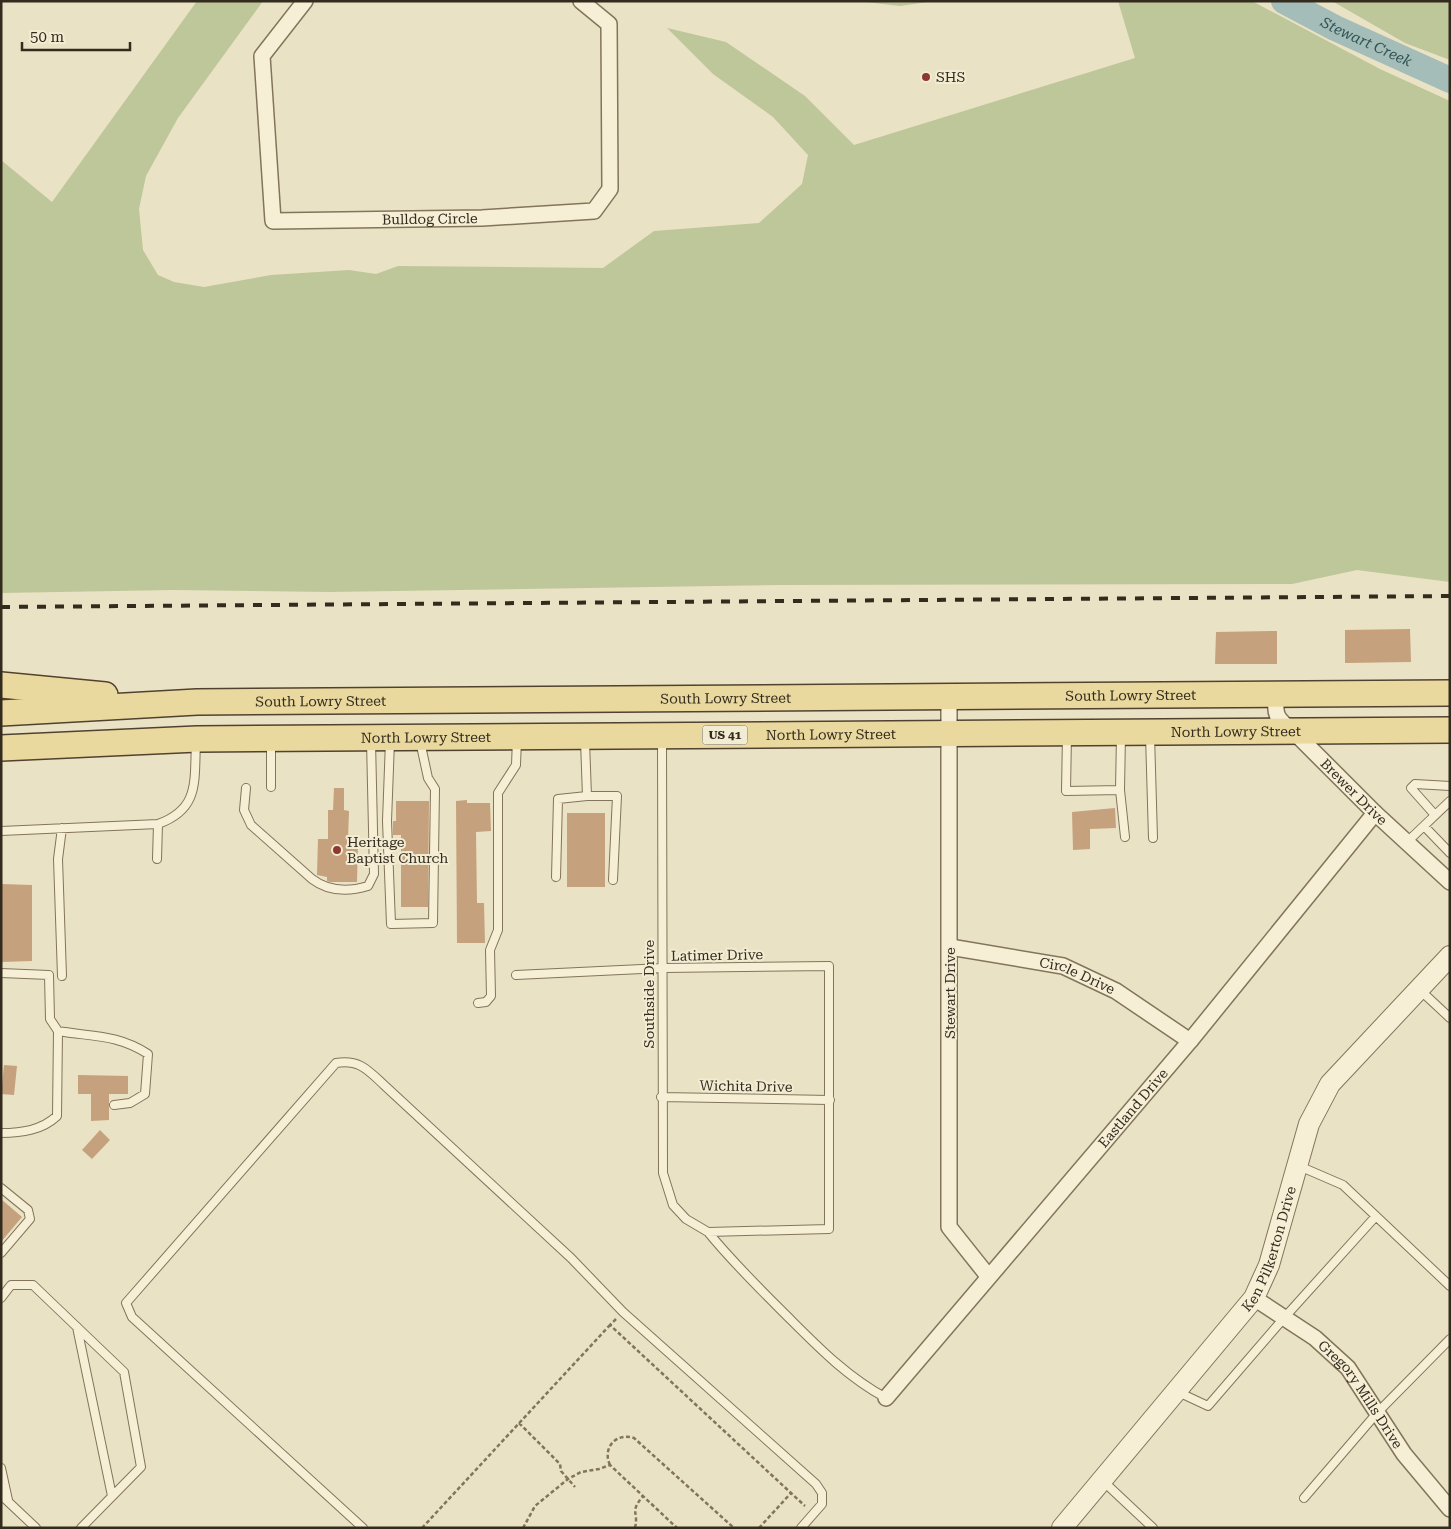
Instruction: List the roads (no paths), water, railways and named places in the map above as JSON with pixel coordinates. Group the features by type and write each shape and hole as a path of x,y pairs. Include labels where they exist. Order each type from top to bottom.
{"main road":[{"path":"1,686 59,689 172,703"},
{"name":"South Lowry Street","path":"1,713 197,702 1450,693"},
{"path":"419,737 420,701"},
{"path":"196,739 197,702"},
{"name":"North Lowry Street","path":"1,748 196,739 271,738 1450,730"}],"street":[{"name":"Bulldog Circle","path":"305,1 262,56 273,221 482,218 594,211 610,189 609,24 581,1"},
{"name":"Brewer Drive","path":"1276,694 1275,714 1281,723 1293,732 1375,813 1450,882"},
{"name":"Stewart Drive","path":"949,697 949,1227 988,1276"},
{"name":"Eastland Drive","path":"886,1398 1190,1041 1375,813"},
{"name":"Circle Drive","path":"950,947 1063,966 1116,991 1190,1041"},
{"name":"Ken Pilkerton Drive","path":"1062,1528 1254,1298 1269,1265 1309,1124 1330,1084 1450,956"},
{"name":"Gregory Mills Drive","path":"1254,1298 1315,1338 1348,1368 1404,1454 1450,1509"}],"lane":[{"path":"1067,733 1066,791 1120,790"},
{"path":"1121,733 1120,790 1125,837"},
{"path":"1150,733 1153,838"},
{"path":"585,736 587,796"},
{"name":"Southside Drive","path":"662,736 661,1097 663,1172 673,1205 686,1219 708,1232 737,1267 827,1356 863,1386 886,1398"},
{"path":"380,737 387,821 391,924 434,923 435,788 428,778 419,737"},
{"path":"246,788 244,810 251,825 312,879 321,886 332,889 354,890 368,886 374,874 380,737"},
{"path":"478,1003 486,1002 491,996 490,950 498,930 498,793 516,765 518,737"},
{"path":"271,738 272,787"},
{"path":"1,831 158,824 170,819 183,810 194,793 196,739"},
{"path":"1435,815 1411,788 1416,784 1450,786"},
{"path":"556,877 558,799 587,796 617,796 614,880"},
{"path":"1407,842 1450,801"},
{"path":"157,859 158,824"},
{"path":"1424,826 1450,853"},
{"path":"62,828 58,859 62,976"},
{"name":"Latimer Drive","path":"516,975 662,968 829,966 830,1100"},
{"path":"1,973 49,975 50,1019 58,1031 57,1116 47,1126 19,1133 1,1133"},
{"path":"1419,989 1448,1014"},
{"path":"58,1031 115,1038 132,1044 148,1054 145,1094 130,1103 114,1104"},
{"path":"363,1528 132,1317 126,1303 336,1063 351,1060 366,1069 384,1085 571,1258 623,1312 816,1484 822,1493 822,1504 801,1528"},
{"name":"Wichita Drive","path":"661,1097 830,1100"},
{"path":"708,1232 829,1229 830,1100"},
{"path":"1297,1165 1343,1184 1450,1286"},
{"path":"1,1188 28,1210 30,1219 1,1253"},
{"path":"1176,1391 1208,1406 1376,1216"},
{"path":"1,1298 11,1285 33,1285 124,1372 141,1467 80,1528"},
{"path":"77,1327 112,1496"},
{"path":"1304,1498 1378,1412 1450,1339"},
{"path":"1,1468 8,1501"},
{"path":"1102,1480 1154,1528"},
{"path":"1,1495 36,1528"}],"waterway":[{"name":"Stewart Creek","path":"1284,1 1335,28 1450,80"}],"railway":[{"path":"1,607 1450,596"}],"place":[{"name":"SHS","path":"926,77"},
{"name":"Heritage Baptist Church","path":"337,850"}]}
